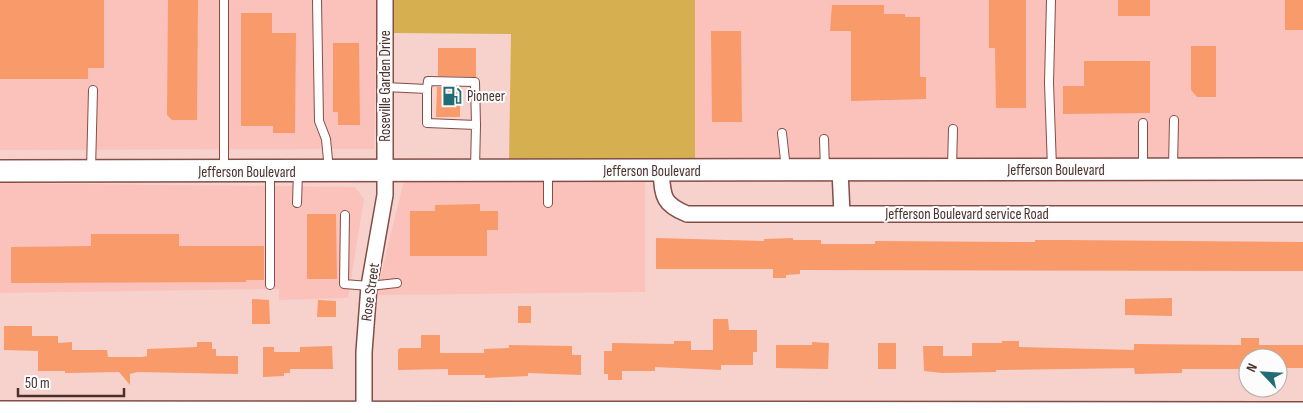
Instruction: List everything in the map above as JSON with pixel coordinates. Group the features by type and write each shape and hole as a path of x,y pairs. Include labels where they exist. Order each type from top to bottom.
{"street":[{"name":"Roseville Garden Drive","path":"384,172 385,0"},
{"name":"Jefferson Boulevard","path":"0,171 475,172 1303,169"},
{"path":"832,170 842,214"},
{"name":"Jefferson Boulevard service Road","path":"661,171 663,193 671,208 687,214 1303,214"},
{"name":"Rose Street","path":"364,412 364,352 369,286 385,196 384,172"},
{"path":"0,409 364,412 1303,410"}],"lane":[{"path":"224,0 224,172"},
{"path":"317,0 319,121 326,139 330,172"},
{"path":"1051,0 1049,83 1052,170"},
{"path":"475,172 476,126 475,82 428,81 427,123 476,126"},
{"path":"385,87 427,90"},
{"path":"91,172 93,90"},
{"path":"1173,169 1174,120"},
{"path":"1143,123 1143,170"},
{"path":"952,170 953,129"},
{"path":"782,133 786,171"},
{"path":"824,139 832,170"},
{"path":"548,171 548,203"},
{"path":"270,172 270,285"},
{"path":"298,172 298,203"},
{"path":"345,215 344,284 369,286 398,283"}],"shaded area":[{"path":"0,0 377,0 374,149 0,150"},
{"path":"394,0 695,0 695,161 509,163 511,34 394,33"},
{"path":"695,0 1303,0 1303,160 695,161"},
{"path":"645,179 645,292 376,295 404,180"},
{"path":"0,183 355,187 364,199 348,298 279,300 279,289 0,293"}],"building":[{"path":"0,0 104,0 104,68 88,68 88,79 0,79"},
{"path":"168,0 198,0 197,120 172,120 167,115"},
{"path":"989,0 1026,0 1026,108 996,108 995,48 989,48"},
{"path":"1118,0 1150,0 1150,16 1118,16"},
{"path":"1285,0 1303,0 1303,30 1285,30"},
{"path":"832,5 884,5 884,14 905,14 905,17 920,17 920,77 926,77 926,99 851,101 851,31 830,31"},
{"path":"241,13 272,13 272,33 296,33 295,133 273,133 273,126 241,126"},
{"path":"711,31 741,31 742,122 712,122"},
{"path":"333,43 359,43 360,125 338,125 338,112 333,112"},
{"path":"1191,46 1216,46 1216,97 1197,97 1191,90"},
{"path":"438,48 476,48 476,77 438,76"},
{"path":"1084,61 1150,61 1150,113 1063,114 1063,86 1084,86"},
{"path":"437,87 460,87 460,117 436,117"},
{"path":"480,204 480,211 498,211 498,230 487,230 487,256 410,256 410,211 435,211 435,205"},
{"path":"307,214 336,214 337,279 307,279"},
{"path":"91,234 179,234 179,246 264,246 264,280 246,280 246,282 11,283 11,247 91,246"},
{"path":"656,238 764,241 764,239 793,238 793,240 821,240 821,244 875,244 875,241 1035,242 1035,240 1303,242 1303,271 800,270 800,274 786,275 786,278 773,278 773,269 656,269"},
{"path":"1172,298 1172,316 1125,315 1125,299"},
{"path":"252,299 269,300 270,324 252,324"},
{"path":"318,300 336,301 336,317 317,317"},
{"path":"518,306 531,306 531,323 518,323"},
{"path":"713,319 728,319 729,330 757,330 757,352 753,352 753,365 721,365 721,370 655,367 655,371 622,371 622,380 608,380 608,374 604,374 604,351 612,351 612,343 674,344 674,341 691,341 691,350 713,350"},
{"path":"4,326 32,326 32,336 58,336 58,343 72,342 72,350 107,350 108,357 142,357 147,356 147,349 197,347 197,342 212,342 212,349 216,349 216,356 238,356 238,374 137,372 130,374 130,385 119,372 65,373 65,371 38,371 38,351 4,350"},
{"path":"421,335 440,335 440,353 484,353 484,349 509,348 509,345 572,346 572,355 581,355 581,375 528,373 528,376 485,378 485,375 448,375 448,369 398,370 398,350 400,348 421,348"},
{"path":"1241,338 1259,338 1259,345 1303,345 1303,368 1288,368 1288,348 1238,348 1238,369 1182,369 1182,373 1135,374 1134,368 996,370 996,372 942,373 924,371 923,346 943,346 943,356 972,356 972,343 1002,343 1002,341 1019,341 1019,347 1134,350 1134,344 1241,345"},
{"path":"812,342 829,343 828,369 776,368 776,345 812,345"},
{"path":"878,343 896,343 896,369 878,369"},
{"path":"332,346 333,369 290,369 290,373 284,373 284,376 263,377 263,347 274,347 274,352 300,352 300,347"}],"place":[{"name":"Pioneer","path":"452,96"}]}
